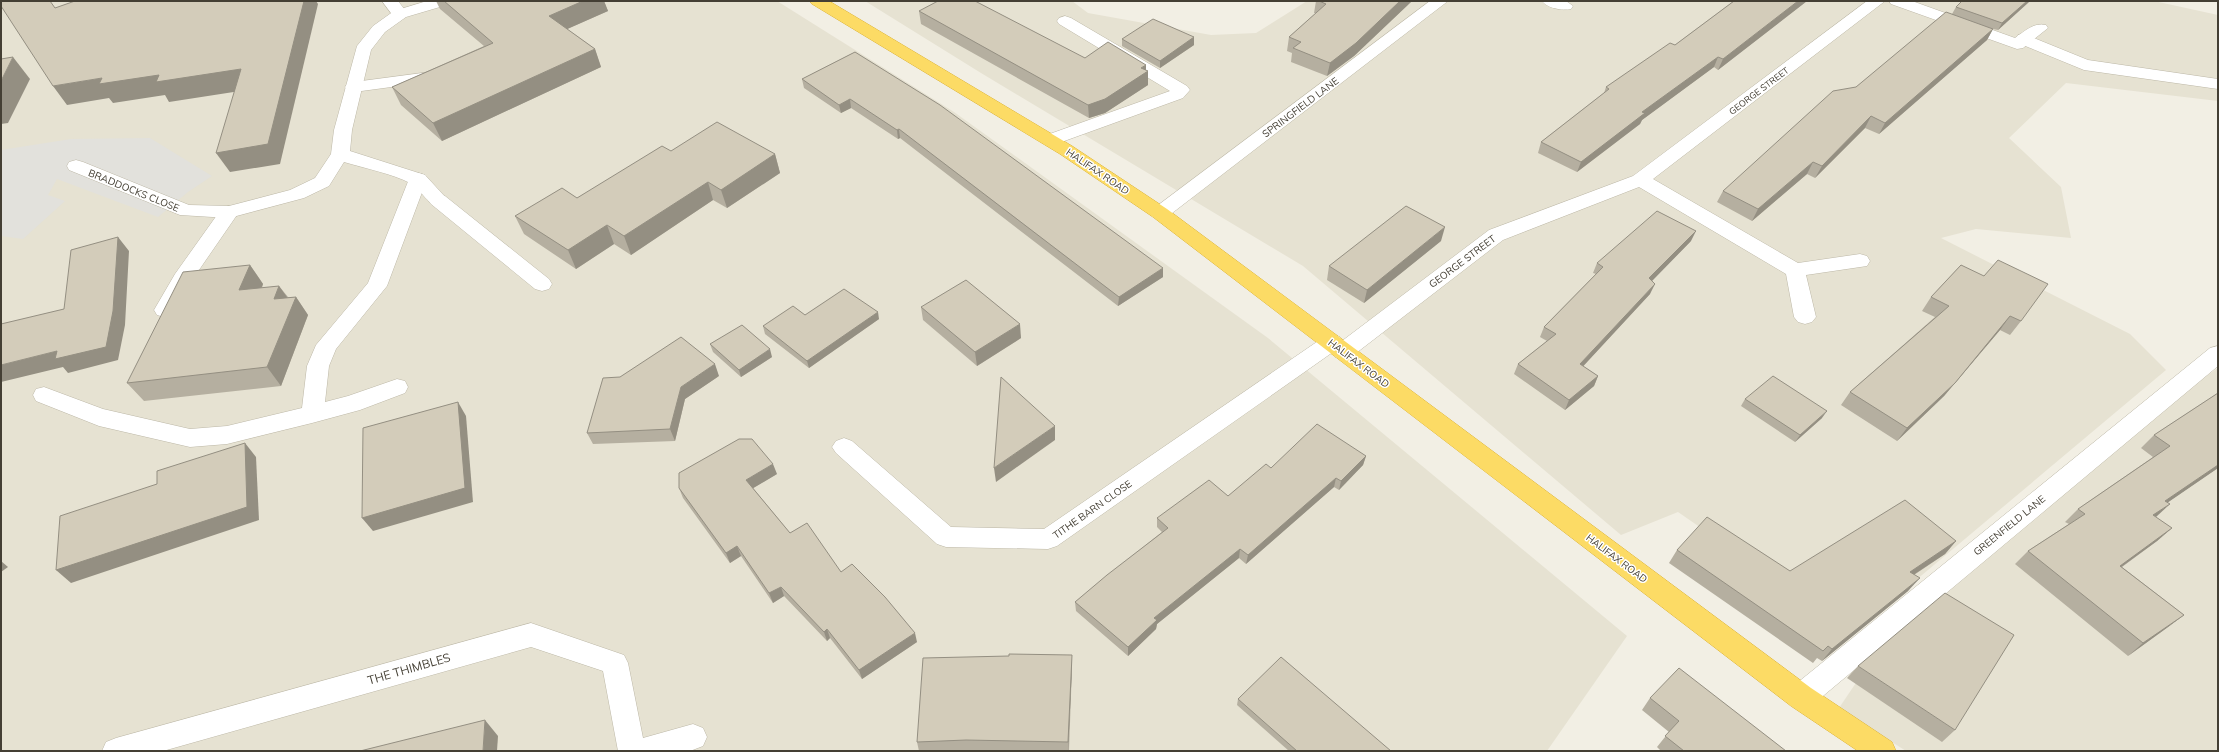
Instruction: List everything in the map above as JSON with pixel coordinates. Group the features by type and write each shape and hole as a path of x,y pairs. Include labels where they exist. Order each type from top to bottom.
{"highway":[{"name":"HALIFAX ROAD","path":"818,1 1050,140 1160,213 1801,697 1882,751"}],"street":[{"name":"BRADDOCKS CLOSE","path":"76,166 128,189 187,210 229,212 297,194 322,182 340,154 342,130 363,50 395,8 444,1"},
{"name":"SPRINGFIELD LANE","path":"1160,213 1440,1"},
{"path":"1550,1 1565,6"},
{"name":"GEORGE STREET","path":"1338,347 1496,235 1640,180 1877,1"},
{"path":"1897,1 2017,44 2040,28"},
{"path":"1050,140 1177,94 1181,90 1065,21"},
{"path":"2024,39 2084,65 2218,84"},
{"path":"354,87 430,77"},
{"path":"340,154 418,179 438,200 542,284"},
{"path":"312,414 318,366 327,345 377,286 418,179"},
{"path":"1640,180 1795,270 1860,261"},
{"path":"164,310 182,278 229,212"},
{"path":"1795,270 1805,317"},
{"name":"TITHE BARN CLOSE","path":"844,447 946,537 1048,539 1338,347"},
{"name":"GREENFIELD LANE","path":"1801,697 2218,354"},
{"path":"44,395 99,417 190,438 227,435 352,404 397,388"},
{"name":"THE THIMBLES","path":"116,751 531,634 615,663 632,751"},
{"path":"643,751 693,737"}],"shaded area":[{"path":"1,1 777,1 954,112 1268,338 1627,636 1547,751 1,751"},
{"path":"865,1 1072,1 1088,13 1211,35 1256,33 1307,1 2154,1 2218,15 2218,101 2066,83 2009,138 2061,187 2071,238 1976,229 1941,238 2130,334 2166,370 1853,633 1678,512 1621,535 1303,266 981,73"},
{"path":"150,138 212,176 188,192 158,217 57,179 48,195 65,201 23,239 1,236 1,150 71,139"},
{"path":"2218,368 2218,751 1906,751 1839,708 1895,625 2117,437"}],"building":[{"path":"1,1 50,1 55,8 75,1 304,1 268,144 216,153 241,69 156,82 159,75 99,84 102,78 53,86 1,6"},
{"path":"444,1 583,1 549,16 595,49 433,123 392,87 493,43"},
{"path":"938,1 975,1 1085,58 1108,42 1146,65 1141,68 1148,71 1105,99 1088,105 919,11"},
{"path":"1319,1 1400,1 1356,43 1330,63 1293,48 1301,42 1289,37 1326,4"},
{"path":"1734,1 1798,1 1723,59 1718,57 1642,112 1645,113 1581,162 1541,142 1609,89 1606,87 1670,43 1675,45"},
{"path":"1962,1 2027,1 2002,23 1956,7"},
{"path":"1946,12 1993,29 1885,123 1871,116 1822,166 1813,162 1758,209 1723,191 1833,91 1856,87"},
{"path":"1153,19 1194,37 1160,61 1122,39"},
{"path":"855,52 940,105 1163,268 1119,297 899,129 897,130 850,99 839,105 802,79"},
{"path":"13,57 1,81 1,59"},
{"path":"717,122 775,154 721,190 708,182 624,236 607,225 568,250 515,216 562,188 577,198 662,146 671,151"},
{"path":"1406,206 1445,227 1367,290 1329,266"},
{"path":"1657,211 1696,231 1649,278 1655,284 1580,364 1598,376 1569,400 1518,364 1556,334 1544,327 1603,267 1597,263"},
{"path":"118,237 113,311 106,347 55,359 57,351 1,365 1,324 64,309 71,250"},
{"path":"1998,260 2048,284 2021,321 2010,316 1955,383 1907,428 1850,392 1949,306 1931,297 1961,265 1984,276"},
{"path":"250,265 239,290 279,286 274,299 296,297 267,367 127,383 183,272"},
{"path":"966,280 1020,324 975,352 921,307"},
{"path":"844,289 878,312 807,361 763,326 793,306 805,315"},
{"path":"742,325 770,349 739,370 710,344"},
{"path":"681,337 715,364 681,387 670,429 587,433 603,378 620,377"},
{"path":"1773,376 1827,411 1800,435 1745,399"},
{"path":"1001,377 1055,426 994,468"},
{"path":"2218,393 2218,465 2165,501 2170,504 2153,515 2172,528 2120,566 2184,615 2143,643 2028,551 2085,514 2078,509 2170,446 2154,435"},
{"path":"458,402 465,488 362,518 363,428"},
{"path":"1317,424 1366,456 1341,481 1336,478 1248,555 1240,549 1154,618 1157,620 1128,647 1075,602 1107,575 1168,528 1157,518 1209,480 1228,496 1266,464 1271,468"},
{"path":"739,439 752,439 773,464 746,480 790,533 807,523 841,572 852,564 885,597 915,633 859,670 827,629 824,632 781,587 769,593 737,546 726,553 679,488 679,473"},
{"path":"245,443 247,507 56,570 60,516 157,484 157,471"},
{"path":"1905,500 1956,541 1910,572 1920,578 1832,649 1828,646 1823,651 1677,550 1707,517 1790,571"},
{"path":"1945,593 2014,635 1955,730 1858,666"},
{"path":"1009,654 1072,655 1068,742 966,740 917,742 923,658 1009,656"},
{"path":"1281,657 1391,751 1297,751 1238,699"},
{"path":"1679,668 1786,751 1684,751 1665,736 1679,721 1650,698"},
{"path":"485,720 483,751 360,751"}]}
